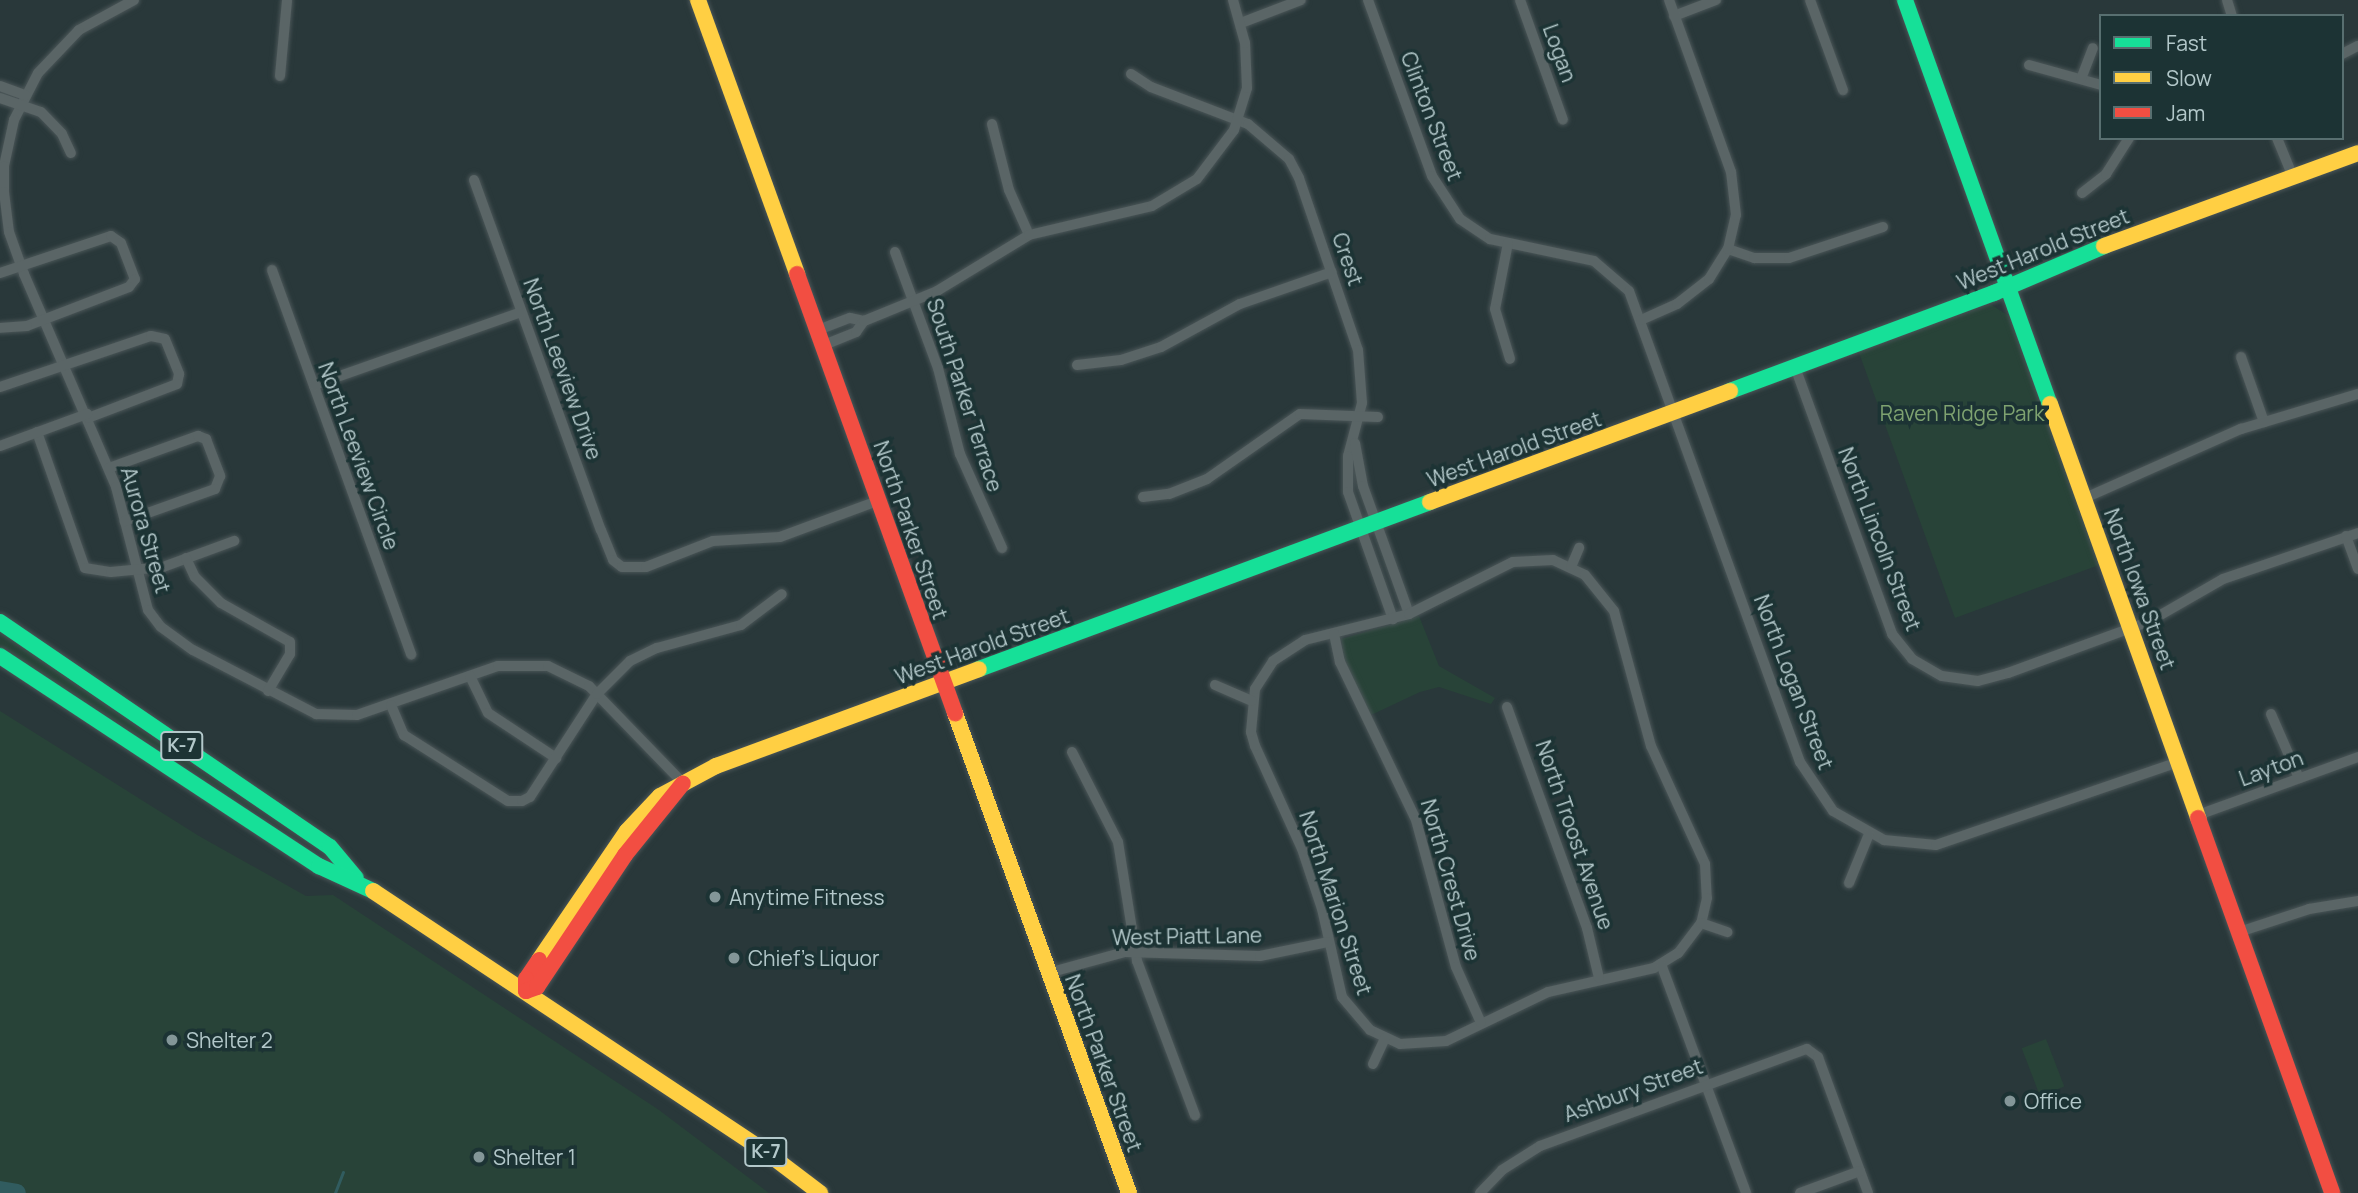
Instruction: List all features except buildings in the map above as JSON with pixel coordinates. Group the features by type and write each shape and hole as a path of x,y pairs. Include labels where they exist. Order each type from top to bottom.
{"main road":[{"name":"North Parker Street","path":"698,0 1129,1193"},
{"name":"North Iowa Street","path":"1905,0 2010,287 2332,1193"},
{"name":"West Harold Street","path":"526,991 526,979 627,831 660,796 727,761 2010,287 2099,248 2358,153"},
{"name":"K-7","path":"0,622 330,847 356,879"},
{"name":"K-7","path":"0,656 319,866 356,879 762,1149 820,1193"}],"street":[{"name":"Aurora Street","path":"134,0 71,36 22,99 14,120 4,166 4,232 110,468 148,610 162,627 193,650 316,714 357,715 470,677 526,663 569,673 597,694 683,783"},
{"path":"280,76 287,0"},
{"path":"821,337 856,332 864,321 916,302 1029,235 1164,201 1197,179 1215,160 1237,120 1247,81 1241,23 1233,0"},
{"path":"1241,23 1301,0"},
{"name":"Clinton Street","path":"1368,0 1439,191 1460,219 1477,232 1508,243 1594,261 1623,284 1641,320 1674,412"},
{"name":"Logan","path":"1520,0 1563,120"},
{"path":"1641,320 1691,295 1709,279 1728,248 1736,221 1736,190 1669,0"},
{"path":"1674,16 1716,0"},
{"path":"1810,0 1843,90"},
{"path":"2081,79 2093,48"},
{"path":"2029,65 2099,84"},
{"name":"Crest","path":"1131,74 1151,87 1237,120 1267,137 1289,159 1358,350 1359,415 1348,463 1348,492 1359,529"},
{"path":"0,86 22,99 52,123 71,153"},
{"path":"0,100 22,99"},
{"path":"0,100 14,120"},
{"path":"992,124 1009,190 1029,235"},
{"path":"2082,193 2106,174 2128,140"},
{"path":"2278,140 2293,177"},
{"name":"North Leeview Drive","path":"474,180 601,530 613,560 622,568 646,567 713,541 766,541 880,500"},
{"path":"1728,248 1754,258 1789,258 1883,227"},
{"path":"0,272 108,236 118,240 135,279 132,285 44,319 0,328"},
{"path":"1508,243 1495,309 1510,359"},
{"name":"South Parker Terrace","path":"895,251 916,302 960,454 1002,548"},
{"name":"North Leeview Circle","path":"272,270 411,655"},
{"path":"1077,365 1121,360 1161,347 1240,304 1332,272"},
{"path":"314,385 521,312"},
{"path":"0,387 156,335 165,341 178,381 0,446"},
{"path":"2241,357 2264,422"},
{"name":"North Lincoln Street","path":"1795,367 1888,625 1900,646 1918,664 1951,678 1987,679 2132,629 2223,579 2358,533"},
{"path":"2085,498 2264,422 2358,394"},
{"name":"North Logan Street","path":"1674,412 1805,774 1833,811 1869,834 1909,845 1958,841 2179,762"},
{"path":"1143,498 1169,494 1207,479 1300,414 1378,417"},
{"path":"37,432 79,562 85,568 111,572 163,567 234,541"},
{"path":"110,468 192,438 206,439 220,476 219,486 125,521"},
{"name":"Crest","path":"1354,439 1376,523"},
{"path":"1376,523 1409,614"},
{"path":"1359,529 1392,619"},
{"path":"2346,536 2358,569"},
{"path":"1571,567 1579,548"},
{"path":"186,558 195,576 221,603 290,642 290,654 268,691"},
{"path":"1215,685 1252,701 1264,675 1283,652 1305,640 1409,614 1513,562 1553,560 1571,567 1603,592 1614,611 1651,746 1704,864 1707,898 1701,923 1678,953 1661,964 1548,992 1427,1046 1385,1038 1373,1064"},
{"path":"391,705 404,735 508,801 522,801 530,797 597,694 644,652 741,625 782,594"},
{"name":"North Crest Drive","path":"1334,634 1340,662 1416,820 1455,967 1481,1023"},
{"path":"470,677 488,713 556,758"},
{"name":"North Marion Street","path":"1252,701 1255,746 1302,849 1346,1004 1385,1038"},
{"name":"North Troost Avenue","path":"1507,707 1587,928 1599,978"},
{"path":"2271,714 2299,778"},
{"path":"1072,752 1105,811 1122,855 1136,952 1195,1115"},
{"name":"Layton","path":"2198,815 2358,757"},
{"path":"1849,883 1869,834"},
{"path":"2239,932 2309,909 2358,901"},
{"path":"1701,923 1727,932"},
{"name":"West Piatt Lane","path":"1048,972 1111,954 1136,952 1260,956 1328,942"},
{"path":"1661,964 1746,1193"},
{"name":"Ashbury Street","path":"1480,1193 1502,1170 1540,1146 1799,1050 1813,1051 1860,1171"},
{"path":"1800,1193 1860,1171 1868,1193"}],"green space":[{"name":"Raven Ridge Park","path":"1990,304 2009,316 2099,565 1955,618 1858,350"},
{"path":"1419,616 1439,666 1495,698 1491,704 1439,687 1420,692 1371,715 1345,662 1341,639"},
{"path":"0,631 146,733 320,853 0,647"},
{"path":"0,711 199,836 306,896 333,895 659,1110 769,1193 0,1193"},
{"path":"2046,1039 2064,1087 2040,1096 2022,1048"}],"waterway":[{"path":"335,1193 343,1172"},
{"path":"0,1190 17,1193"}],"traffic: fast":[{"path":"1905,0 2050,404"},
{"path":"1730,391 1994,293 2104,246"},
{"path":"979,669 1430,502"},
{"path":"0,622 330,847 356,878"},
{"path":"0,656 319,866 373,891"}],"traffic: slow":[{"path":"698,0 797,274"},
{"path":"2104,246 2358,153"},
{"path":"1430,502 1730,391"},
{"path":"2050,404 2198,818"},
{"path":"539,960 627,831 660,796 716,766 979,669"},
{"path":"955,713 1129,1193"},
{"path":"373,891 762,1149 820,1193"}],"traffic: jam":[{"path":"797,274 955,713"},
{"path":"539,960 526,979 526,991 537,987 625,855 683,783"},
{"path":"2198,818 2332,1193"}],"place":[{"name":"Anytime Fitness","path":"715,897"},
{"name":"Chief's Liquor","path":"734,958"},
{"name":"Shelter 2","path":"172,1040"},
{"name":"Office","path":"2010,1101"},
{"name":"Shelter 1","path":"479,1157"}]}
